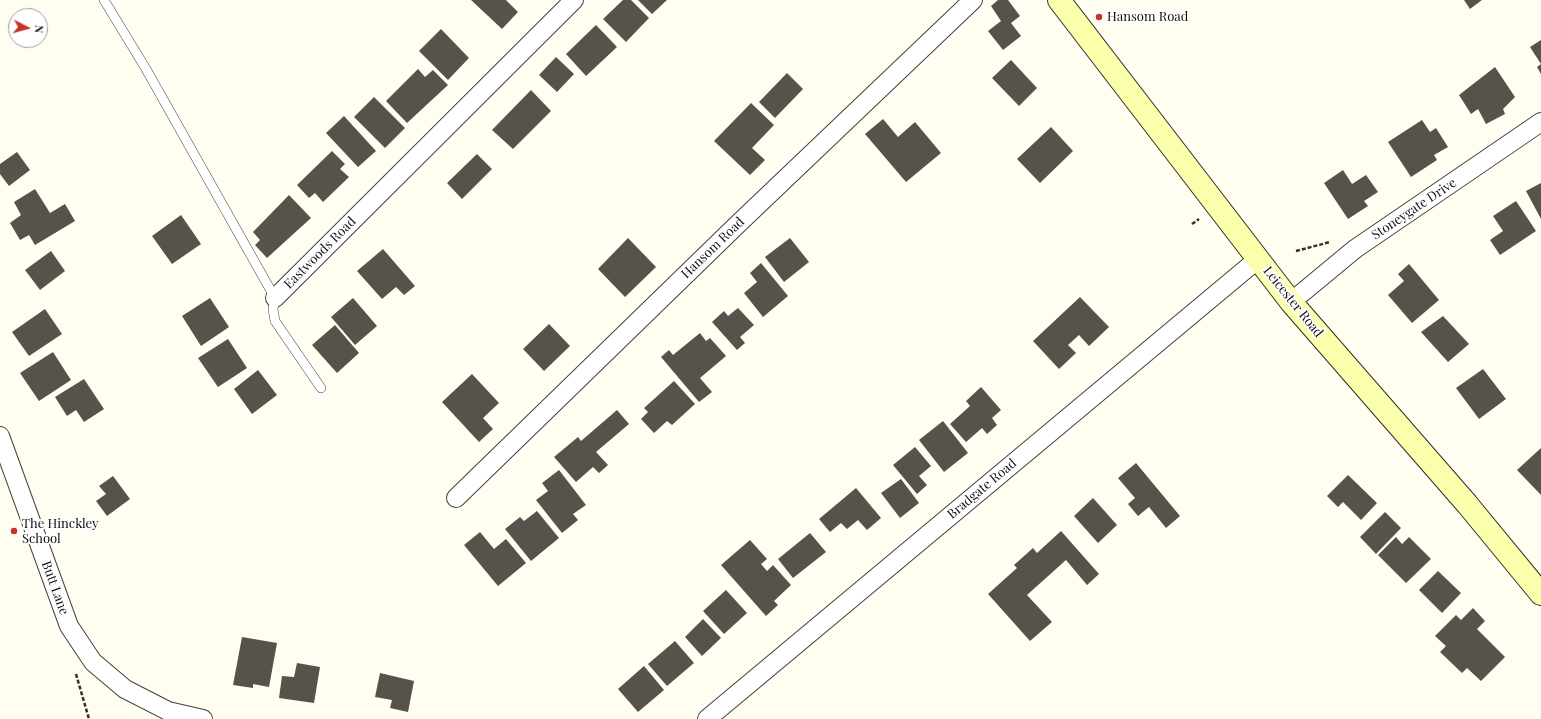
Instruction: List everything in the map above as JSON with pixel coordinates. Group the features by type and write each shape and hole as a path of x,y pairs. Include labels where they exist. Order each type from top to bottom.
{"main road":[{"name":"Leicester Road","path":"1059,0 1291,302 1468,504 1541,594"}],"street":[{"name":"Eastwoods Road","path":"275,298 574,0"},
{"name":"Hansom Road","path":"456,498 739,223 973,0"},
{"name":"Stoneygate Drive","path":"1291,302 1355,249 1541,122"},
{"name":"Bradgate Road","path":"707,719 1258,259"},
{"name":"Butt Lane","path":"2,448 69,626 93,662 125,689 168,711 203,719"}],"lane":[{"name":"Eastwoods Road","path":"104,0 150,76 275,298"},
{"path":"275,298 273,309 275,321 321,388"}],"building":[{"path":"471,0 506,0 518,12 502,29"},
{"path":"623,0 631,0 649,18 626,42 603,19"},
{"path":"638,0 667,0 652,14"},
{"path":"998,0 1008,0 1020,16 1011,23 1021,36 1003,50 988,31 1001,21 991,6"},
{"path":"1464,0 1482,0 1470,9"},
{"path":"596,25 617,47 586,76 566,54"},
{"path":"441,29 469,58 448,80 419,51"},
{"path":"1541,40 1541,64 1530,47"},
{"path":"556,57 574,74 557,92 539,75"},
{"path":"1011,60 1037,88 1019,106 992,78"},
{"path":"1541,64 1541,74 1537,67"},
{"path":"1495,67 1515,97 1503,109 1505,114 1486,124 1478,109 1471,114 1459,95"},
{"path":"418,69 425,77 433,70 448,85 407,123 386,101"},
{"path":"787,73 803,89 775,118 759,102"},
{"path":"531,90 551,111 513,149 492,130"},
{"path":"374,97 405,128 385,148 354,117"},
{"path":"751,103 774,125 752,148 765,160 750,175 714,141"},
{"path":"344,116 376,151 358,167 326,133"},
{"path":"883,119 898,137 915,122 941,153 906,182 865,134"},
{"path":"1422,120 1430,132 1436,128 1448,147 1434,155 1437,160 1411,177 1388,142"},
{"path":"1051,127 1073,151 1040,183 1017,159"},
{"path":"332,151 345,164 340,169 349,177 323,202 315,193 309,198 297,185"},
{"path":"17,152 30,170 9,186 0,174 0,164"},
{"path":"477,154 492,169 462,199 447,183"},
{"path":"1343,170 1352,184 1366,175 1378,192 1364,201 1368,206 1348,219 1324,183"},
{"path":"1541,183 1541,219 1526,191"},
{"path":"35,189 50,213 65,204 75,221 35,245 29,235 20,240 10,223 21,215 14,202"},
{"path":"289,195 311,218 267,258 255,245 260,240 253,232"},
{"path":"1516,201 1536,231 1500,255 1490,240 1503,231 1493,216"},
{"path":"181,215 201,244 172,264 152,236"},
{"path":"628,238 656,267 625,297 598,269"},
{"path":"790,238 809,262 784,282 765,257"},
{"path":"383,249 415,286 404,295 396,287 382,299 357,271"},
{"path":"51,251 65,271 40,290 25,270"},
{"path":"761,263 788,296 763,317 744,293 757,282 750,273"},
{"path":"1409,264 1439,300 1412,323 1388,295 1404,281 1398,274"},
{"path":"1080,297 1109,327 1089,346 1079,335 1068,345 1076,353 1059,369 1033,341"},
{"path":"210,298 229,327 201,346 182,316"},
{"path":"353,298 377,326 355,345 331,317"},
{"path":"738,308 754,325 740,337 745,343 737,350 712,322 724,311 728,316"},
{"path":"45,309 62,334 29,356 12,332"},
{"path":"1443,316 1469,344 1448,362 1421,332"},
{"path":"549,324 570,346 544,371 523,349"},
{"path":"335,325 359,353 337,373 312,345"},
{"path":"700,333 706,341 710,338 726,356 700,378 712,392 699,402 661,357 669,350 673,355"},
{"path":"228,339 247,368 218,387 198,358"},
{"path":"53,352 71,380 39,401 20,373"},
{"path":"1483,369 1506,399 1479,419 1456,388"},
{"path":"258,370 277,395 252,414 234,389"},
{"path":"472,374 499,403 483,418 493,429 479,442 442,402"},
{"path":"84,379 104,409 84,422 76,410 67,416 55,397"},
{"path":"674,381 695,404 672,425 667,421 654,433 641,419 648,412 644,408"},
{"path":"981,387 1001,410 992,418 997,425 987,434 982,428 966,442 950,424 970,406 966,401"},
{"path":"617,410 629,424 596,452 608,465 599,473 593,467 576,482 554,457 578,437 581,441"},
{"path":"943,421 968,453 944,472 919,440"},
{"path":"915,447 931,466 919,476 927,485 917,494 893,465"},
{"path":"1541,448 1541,495 1517,470"},
{"path":"1136,463 1180,516 1166,528 1149,507 1138,516 1128,504 1135,498 1118,478"},
{"path":"559,470 586,505 573,514 578,520 562,533 536,500 548,491 542,483"},
{"path":"1348,475 1377,503 1361,520 1343,502 1338,507 1327,496"},
{"path":"113,476 130,499 107,516 96,501 106,494 99,486"},
{"path":"901,479 919,503 900,518 881,493"},
{"path":"856,488 881,518 867,530 858,520 847,529 841,523 830,532 819,519"},
{"path":"1093,498 1117,525 1098,543 1074,516"},
{"path":"537,511 559,538 531,561 505,529 520,517 524,521"},
{"path":"1385,512 1401,528 1376,554 1360,537"},
{"path":"1061,531 1099,574 1087,585 1066,560 1027,595 1052,622 1030,641 988,594 1017,568 1014,565 1033,548 1037,553"},
{"path":"480,532 494,549 506,539 526,563 498,586 464,545"},
{"path":"810,533 826,552 793,578 778,559"},
{"path":"1396,537 1402,544 1409,537 1431,559 1406,583 1378,555"},
{"path":"750,540 767,559 761,564 767,571 773,565 791,585 774,601 778,605 766,616 721,565"},
{"path":"1438,571 1461,593 1442,613 1419,590"},
{"path":"726,590 747,613 724,634 703,611"},
{"path":"1473,608 1485,621 1477,629 1505,657 1481,681 1467,668 1462,673 1440,652 1446,646 1435,636 1456,615 1461,620"},
{"path":"703,619 721,638 702,656 685,637"},
{"path":"242,637 277,643 269,687 253,684 253,688 233,685"},
{"path":"675,641 694,663 667,686 648,664"},
{"path":"297,663 320,667 314,703 279,698 282,676 294,677"},
{"path":"644,666 664,690 638,712 618,689"},
{"path":"380,673 414,681 408,712 390,708 392,700 375,697"}],"place":[{"name":"Hansom Road","path":"1099,17"},
{"name":"The Hinckley School","path":"14,531"}]}
